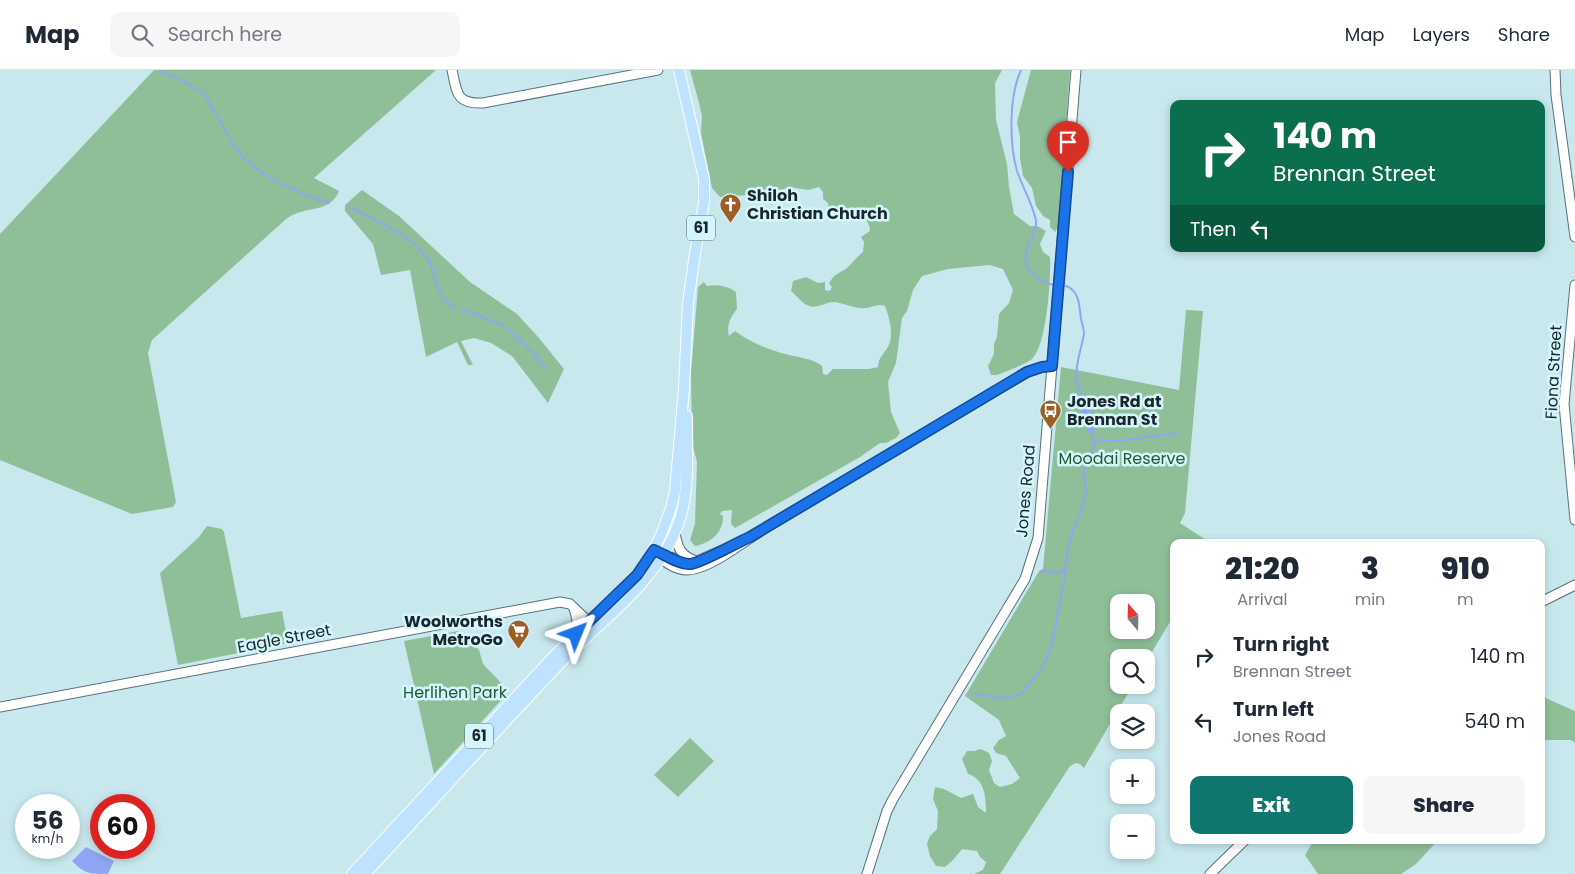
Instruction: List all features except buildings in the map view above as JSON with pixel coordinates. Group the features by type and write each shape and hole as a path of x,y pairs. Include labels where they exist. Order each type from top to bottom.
{"main road":[{"name":"61","path":"365,874 554,670 637,575 654,550 666,523 675,492 684,388 689,295 704,202 704,179 679,70"},
{"name":"61","path":"352,874 576,634 592,625 643,583 663,557 675,532 685,503 687,417 684,388"}],"street":[{"path":"452,70 459,95 466,102 473,103 658,70"},
{"name":"Jones Road","path":"867,874 887,811 893,799 1025,579 1038,538 1076,70"},
{"path":"1556,70 1556,95 1575,237"},
{"name":"Fiona Street","path":"1575,285 1564,404 1575,520"},
{"path":"654,550 680,569 688,570 703,567 1027,372 1052,366"},
{"path":"675,532 677,546 681,552 688,558 698,561"},
{"path":"663,557 690,564 750,537"},
{"path":"1545,600 1575,585"},
{"name":"Eagle Street","path":"0,707 556,602 566,602 573,606"},
{"path":"573,606 592,625"},
{"path":"573,606 577,620 574,630 576,634"},
{"path":"1210,874 1241,844"}],"green space":[{"path":"154,70 436,70 314,178 339,191 331,202 294,214 285,220 152,340 148,353 176,502 173,507 132,514 0,460 0,234"},
{"path":"690,70 1002,70 995,83 996,120 1007,164 1014,214 1030,226 1037,226 1046,231 1040,244 1043,252 1050,257 1049,295 1045,326 1037,351 1032,359 997,375 991,375 988,366 994,354 999,314 1009,303 1013,290 1003,269 990,265 948,269 922,276 913,290 907,311 902,318 896,363 888,382 891,412 900,433 896,438 886,443 880,443 860,457 735,528 731,524 732,510 722,511 720,514 723,516 723,522 719,532 706,543 695,546 690,540 695,524 697,462 692,443 691,372 698,287 704,282 707,286 723,286 736,292 737,309 730,321 729,336 735,331 754,343 767,348 814,361 822,366 823,374 827,375 833,369 869,369 878,367 879,360 890,342 891,328 885,306 883,305 862,308 832,302 812,307 804,303 791,291 793,281 806,277 818,283 825,282 825,290 830,291 832,287 829,284 833,278 847,268 863,252 864,242 861,237 870,231 869,224 856,211 829,210 828,203 823,199 823,192 819,187 808,190 790,187 779,191 764,191 747,195 720,197 712,188 701,133 702,116"},
{"path":"1031,70 1070,70 1060,209 1058,227 1055,232 1050,227 1050,220 1043,216 1036,206 1032,188 1023,176 1020,158 1020,137 1017,122"},
{"path":"362,190 399,216 470,282 517,314 539,338 564,369 548,403 512,356 491,343 474,338 461,341 473,365 468,365 457,342 426,357 410,270 381,275 373,244 345,211 345,205"},
{"name":"Moodai Reserve","path":"1186,310 1203,311 1185,513 1180,523 1204,539 1170,539 1170,622 1154,649 1110,649 1110,694 1128,694 1122,704 1110,704 1110,724 1084,768 1076,763 1070,766 1000,874 974,874 983,870 986,862 977,851 962,849 945,867 936,866 930,856 927,844 930,836 937,829 938,811 933,799 935,787 944,789 961,798 973,794 978,807 986,813 985,795 981,784 974,776 968,774 962,759 967,751 981,749 989,753 992,761 989,770 994,783 1000,787 1012,784 1020,778 1006,756 996,753 993,748 999,740 1006,736 999,720 965,696 1039,571 1043,569 1061,367 1179,390"},
{"path":"207,526 222,529 224,532 241,618 282,611 288,643 178,665 160,573 199,537"},
{"name":"Herlihen Park","path":"458,631 479,650 483,664 504,686 504,697 434,774 404,641"},
{"path":"1545,698 1575,711 1575,743 1571,740 1545,740"},
{"path":"690,738 714,761 678,797 654,775"},
{"path":"1312,844 1434,844 1416,864 1401,874 1318,874 1305,855"}],"water":[{"path":"1078,394 1082,394 1093,413 1095,429 1093,434 1090,434 1087,430 1077,398"},
{"path":"86,847 90,849 90,859 110,859 114,861 108,874 97,874 80,869 72,861 80,859 80,853"}],"waterway":[{"path":"159,70 203,93 234,146 252,165 284,185 329,203"},
{"path":"1021,70 1012,106 1014,160 1036,221 1036,227 1027,248 1026,259 1027,265 1034,275 1053,285"},
{"path":"349,207 385,225 412,242 428,260 443,298 455,307"},
{"path":"1066,286 1071,288 1076,295 1084,330 1076,372 1081,395"},
{"path":"461,309 503,325 546,368"},
{"path":"972,693 1001,698 1021,694 1042,669 1051,647 1073,529 1082,510 1086,493 1084,470 1094,447 1093,433"},
{"path":"1095,440 1118,441 1179,433"},
{"path":"1041,571 1057,573 1065,569"}],"place":[{"name":"Shiloh Christian Church","path":"731,223"},
{"name":"Jones Rd at Brennan St","path":"1051,429"},
{"name":"Woolworths MetroGo","path":"519,649"}],"route":[{"path":"576,634 637,575 654,550 678,561 690,564 704,559 750,537 1027,372 1052,366 1068,172"}]}
